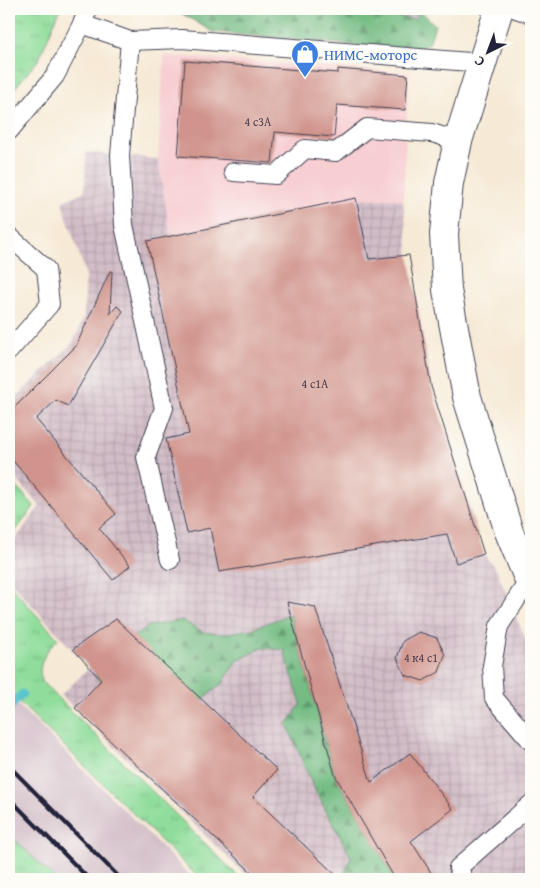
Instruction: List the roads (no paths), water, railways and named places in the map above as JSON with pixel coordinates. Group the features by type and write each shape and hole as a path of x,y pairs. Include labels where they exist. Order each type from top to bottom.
{"street":[{"path":"499,9 458,141 449,183 444,234 447,290 467,397 509,532 529,577"}],"lane":[{"path":"516,9 531,14"},
{"path":"9,132 55,76 86,16 130,41 182,39 482,63"},
{"path":"130,41 120,155 124,225 164,408 146,456 170,560"},
{"path":"233,172 276,175 305,149 336,152 367,128 432,133 458,141"},
{"path":"9,236 46,268 50,304 9,351"},
{"path":"529,577 498,626 492,666 494,698 531,741"},
{"path":"464,879 458,868 531,804"}],"waterway":[{"path":"9,708 22,694"}],"railway":[{"path":"9,766 121,879"},
{"path":"9,798 89,879"}],"place":[{"name":"НИМС-моторс","path":"305,78"}]}
